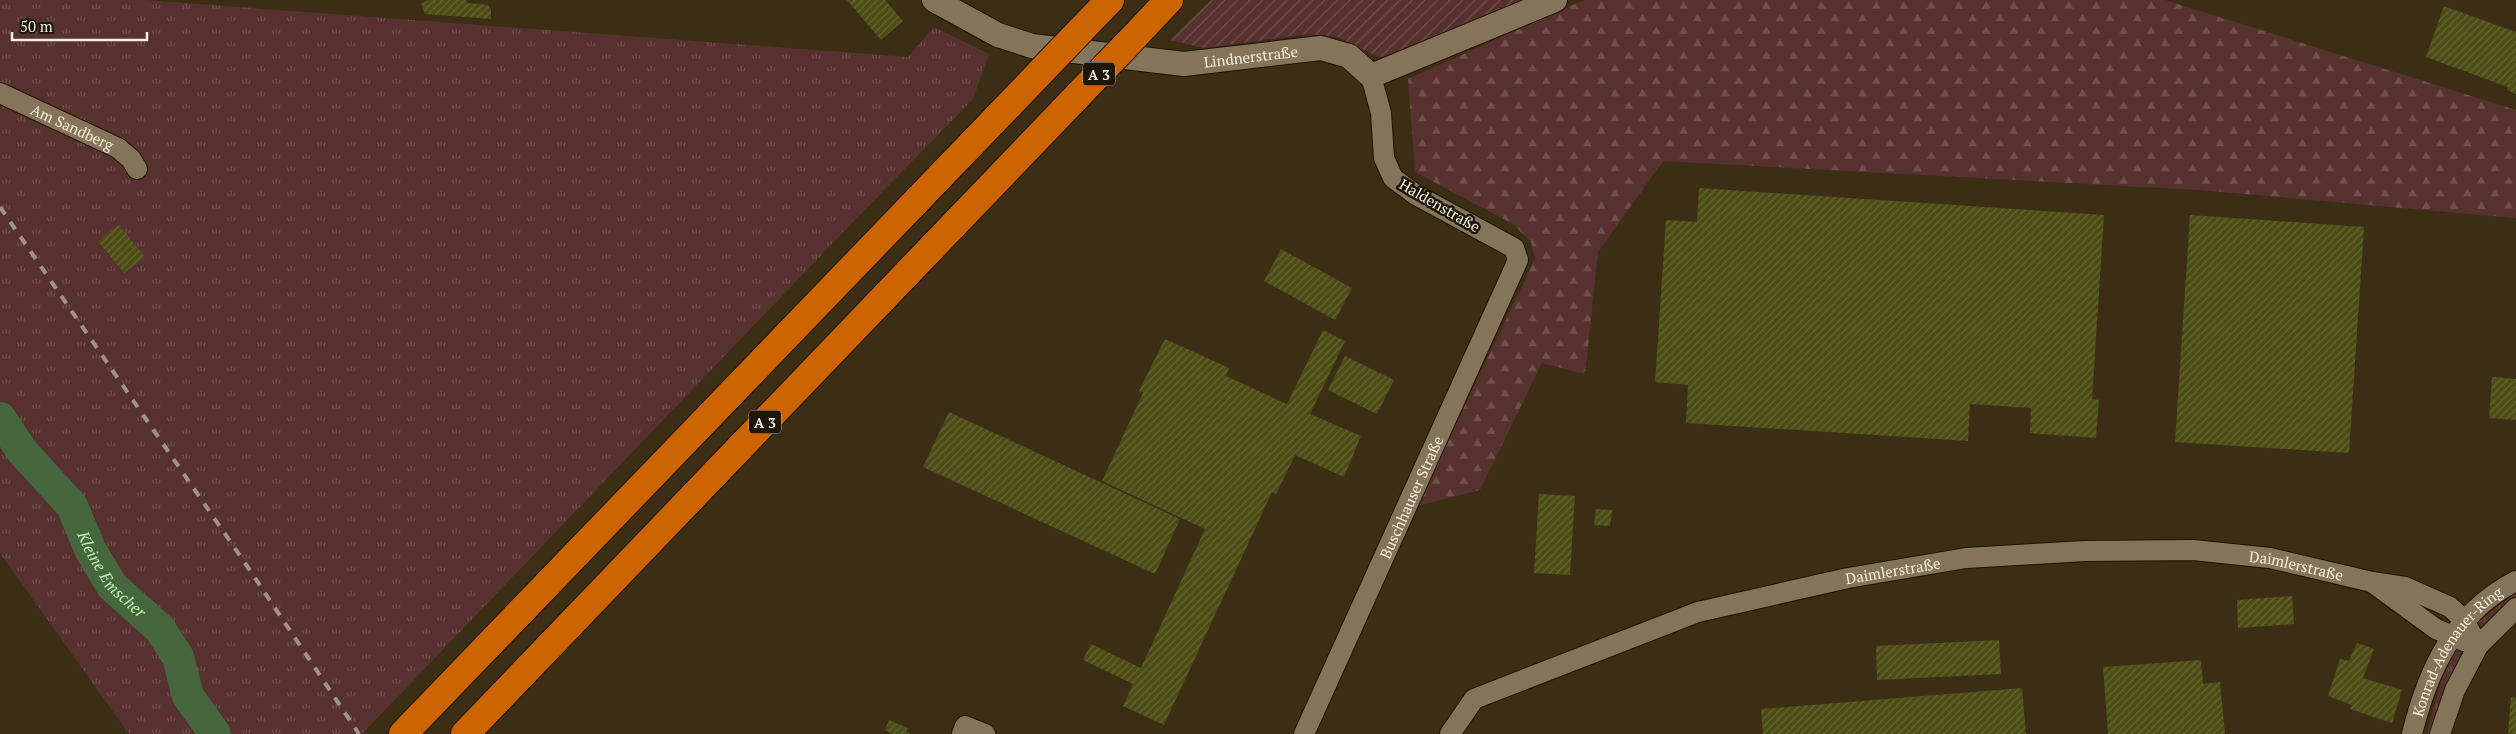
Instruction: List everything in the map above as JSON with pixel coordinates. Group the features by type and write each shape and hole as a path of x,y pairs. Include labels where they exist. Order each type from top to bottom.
{"highway":[{"path":"403,734 1110,0"},
{"name":"A 3","path":"465,734 1170,0"}],"street":[{"name":"Lindnerstraße","path":"934,0 998,35 1032,46 1184,64 1321,48 1349,56 1372,76"},
{"path":"1372,76 1555,0"},
{"name":"Haldenstraße","path":"1372,76 1381,112 1384,158 1393,178 1416,194 1514,248 1518,260"},
{"name":"Am Sandberg","path":"0,93 118,148 131,160 137,169"},
{"name":"Buschhauser Straße","path":"1304,734 1518,260"},
{"name":"Daimlerstraße","path":"1450,734 1474,699 1698,612 1848,578 1948,561 2085,551 2193,550 2270,558 2372,582 2405,587 2450,607 2464,620 2478,646"},
{"name":"Konrad-Adenauer-Ring","path":"2412,734 2428,682 2452,636 2464,620 2484,601 2516,581"},
{"name":"Daimlerstraße","path":"2372,582 2436,629 2478,646"},
{"name":"Konrad-Adenauer-Ring","path":"2440,734 2455,690 2478,646 2516,608"},
{"path":"963,730 985,734"}],"green space":[{"path":"0,0 145,0 908,57 934,27 989,54 973,99 362,734 129,734 0,553"},
{"path":"1211,0 1522,0 1390,56 1378,57 1338,37 1309,34 1204,48 1170,40"},
{"path":"1584,0 2165,0 2516,110 2516,218 2199,190 1663,161 1598,252 1585,374 1542,363 1480,490 1417,506 1535,259 1531,242 1513,224 1415,172 1408,79"},
{"path":"2516,592 2516,599 2490,624 2476,629 2473,626"},
{"path":"2456,648 2460,650 2459,660 2440,700 2430,734 2427,734 2441,681"}],"building":[{"path":"429,0 466,0 467,3 488,5 491,9 491,19 425,14 421,3"},
{"path":"847,0 885,0 903,21 881,40"},
{"path":"2444,6 2516,32 2516,94 2507,90 2508,87 2426,57"},
{"path":"1699,188 2104,215 2092,399 2099,400 2096,438 2030,433 2031,408 1970,404 1968,441 1686,423 1688,385 1655,382 1666,220 1697,222"},
{"path":"2190,215 2364,227 2349,453 2175,442"},
{"path":"119,225 145,257 124,273 98,241"},
{"path":"1281,249 1352,288 1335,320 1264,281"},
{"path":"1323,330 1345,341 1310,414 1361,436 1344,477 1295,455 1276,494 1272,492 1164,725 1123,706 1133,684 1083,660 1091,644 1141,668 1205,529 1102,481 1143,393 1139,391 1165,339 1229,368 1226,376 1287,404"},
{"path":"1345,356 1394,380 1377,414 1328,390"},
{"path":"2492,377 2516,379 2516,420 2489,418"},
{"path":"949,412 1180,519 1155,574 923,467"},
{"path":"1539,494 1575,496 1570,575 1534,573"},
{"path":"1596,509 1612,510 1610,526 1594,525"},
{"path":"2292,596 2294,624 2238,628 2237,600"},
{"path":"1999,640 2001,674 1877,680 1876,646"},
{"path":"2357,643 2374,649 2363,678 2402,690 2392,723 2350,709 2352,705 2328,696 2340,659 2349,661"},
{"path":"2201,660 2203,684 2220,682 2225,734 2108,734 2103,667"},
{"path":"2022,688 2026,734 1763,734 1761,709"},
{"path":"2511,697 2516,698 2516,734 2508,734"},
{"path":"889,720 908,728 906,732 911,734 892,734 885,730"}],"waterway":[{"name":"Kleine Emscher","path":"0,418 22,451 72,506 90,549 112,586 160,629 178,657 188,696 215,734"}],"railway":[{"path":"0,207 245,563 359,734"}]}
